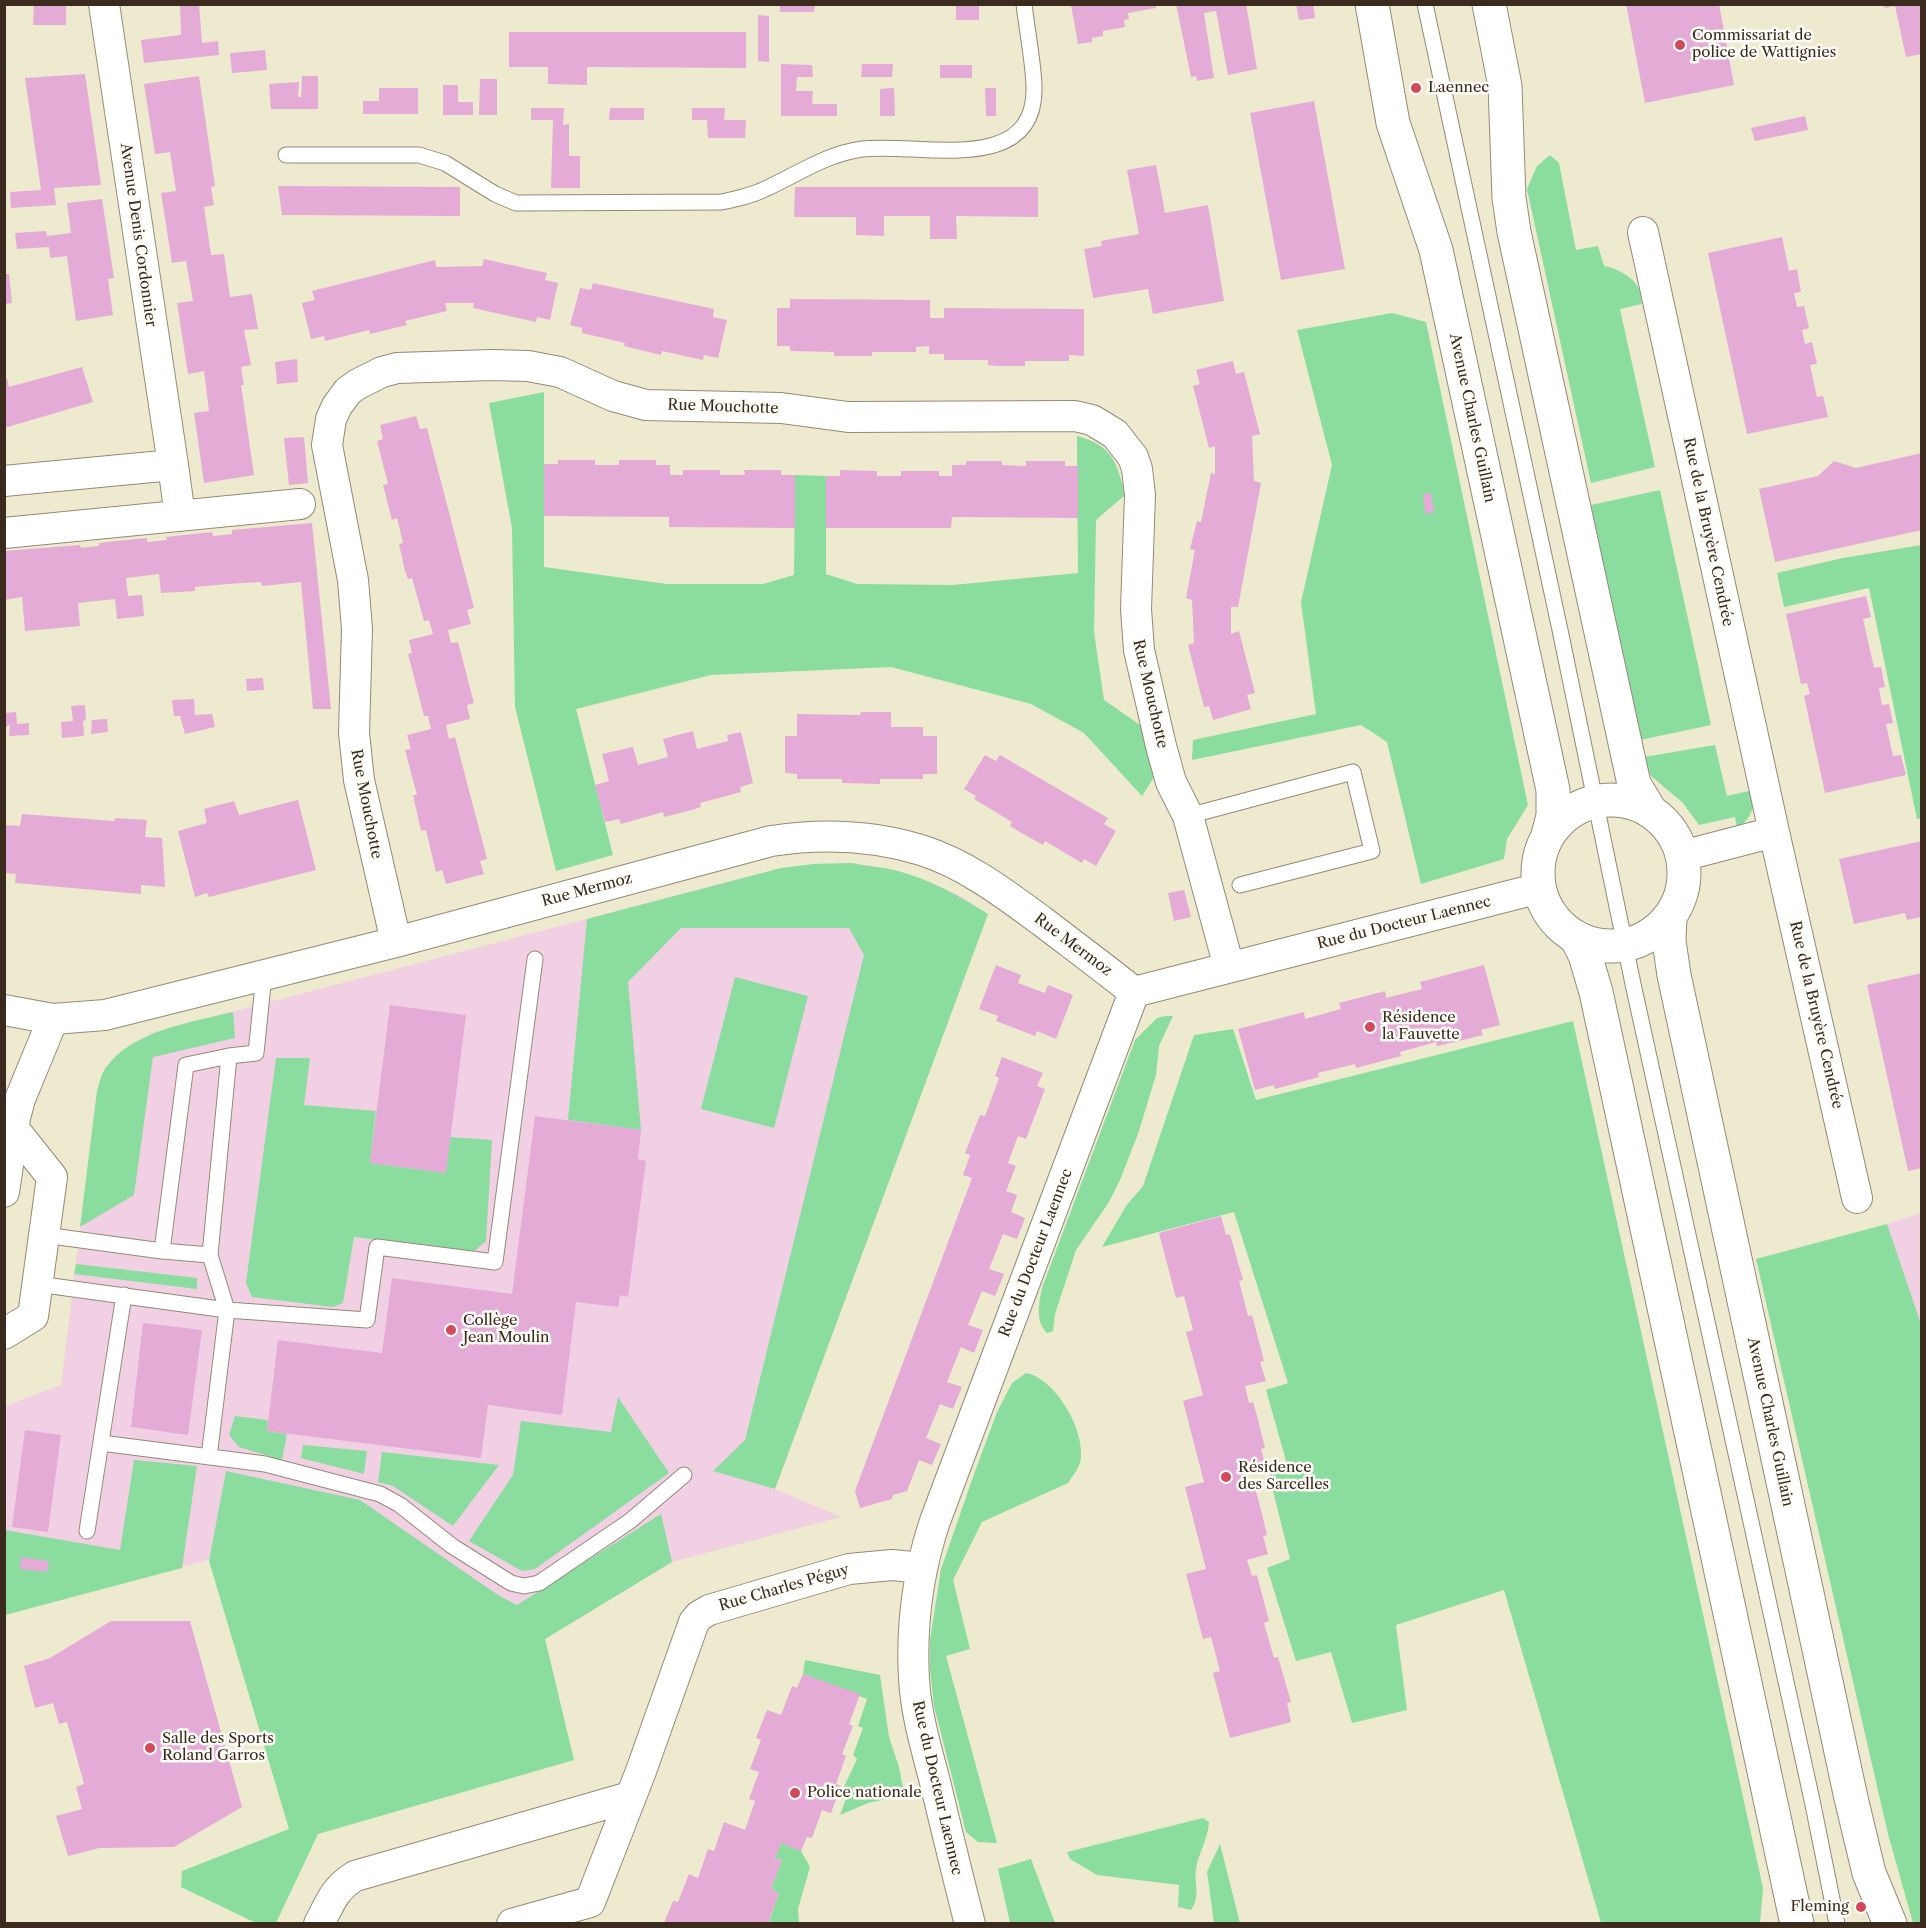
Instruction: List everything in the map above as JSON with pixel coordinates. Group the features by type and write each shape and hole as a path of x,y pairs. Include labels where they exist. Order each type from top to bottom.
{"street":[{"name":"Avenue Denis Cordonnier","path":"104,4 180,516"},
{"name":"Avenue Charles Guillain","path":"1372,4 1393,123 1436,250 1553,790 1553,816 1539,860 1539,888"},
{"path":"1489,4 1505,86 1509,198 1514,232 1634,784 1651,812"},
{"name":"Rue de la Bruyère Cendrée","path":"1642,232 1857,1198"},
{"name":"Rue Mouchotte","path":"396,942 359,780 354,733 357,629 354,597 327,445 331,419 348,391 368,377 397,368 528,366 560,372 613,396 646,405 781,408 848,417 1075,416 1092,420 1115,434 1133,457 1137,469 1140,495 1136,630 1144,676 1161,746 1172,782 1188,816 1229,967"},
{"path":"4,482 173,465"},
{"path":"4,533 300,504"},
{"path":"1539,888 1550,913 1562,927 1576,937 1600,945 1626,945 1650,935 1670,916 1683,887 1682,856 1679,845 1668,826 1651,812 1630,802 1606,800 1583,805 1564,817 1548,835"},
{"path":"1682,856 1774,832"},
{"name":"Rue Mermoz","path":"4,1010 53,1019 105,1015 396,942 771,840 798,837 853,837 922,850 964,869 1010,898 1134,992"},
{"name":"Rue du Docteur Laennec","path":"970,1923 919,1719 913,1642 917,1591 935,1521 1134,992 1539,888"},
{"name":"Avenue Charles Guillain","path":"1670,916 1669,941 1674,975 1853,1808 1869,1873 1890,1923"},
{"path":"1576,937 1585,955 1596,992 1797,1923"},
{"path":"4,1192 13,1128 20,1099 53,1019"},
{"path":"4,1334 33,1316 52,1178 13,1128"},
{"name":"Rue Charles Péguy","path":"512,1923 590,1902 694,1622 699,1616 722,1606 849,1569 892,1565 922,1568"},
{"path":"319,1923 334,1892 355,1876 630,1797"}],"lane":[{"path":"286,155 419,155 445,164 495,194 516,203 721,202 741,198 763,190 810,166 862,149 972,149 995,145 1013,138 1026,126 1032,109 1034,87 1024,4"},
{"path":"1425,4 1837,1923"},
{"path":"1188,816 1353,772 1372,851 1240,885"},
{"path":"37,1284 227,1310 367,1320 377,1247 495,1262 535,959"},
{"path":"162,1251 186,1065 256,1053 264,975"},
{"path":"209,1457 227,1310 210,1255 229,1056"},
{"path":"44,1235 210,1255"},
{"path":"87,1531 124,1295"},
{"path":"101,1443 265,1464 380,1494 400,1505 452,1546 511,1583 524,1586 538,1582 630,1521 684,1475"}],"shaded area":[{"name":"Collège Jean Moulin","path":"852,863 895,870 924,880 957,894 988,914 775,1489 841,1517 672,1562 545,1639 574,1760 365,1517 5,1615 5,1406 61,1385 97,1091 104,1069 123,1051 151,1033 781,868"},
{"path":"1921,1213 1921,1327 1887,1224"}],"green space":[{"path":"1550,155 1559,163 1576,250 1598,246 1604,266 1624,274 1637,285 1642,304 1620,309 1655,467 1591,483 1527,189 1537,166"},
{"path":"1392,313 1426,322 1528,805 1507,839 1504,859 1421,884 1387,742 1361,725 1192,760 1193,740 1316,714 1301,602 1332,465 1297,330"},
{"path":"544,392 544,567 667,584 763,584 794,575 795,475 826,476 826,574 857,584 953,585 1078,573 1077,436 1098,444 1116,464 1125,495 1096,520 1094,632 1104,700 1143,727 1156,774 1142,796 1084,733 1031,704 891,667 711,675 576,709 613,855 556,871 515,707 512,528 489,403"},
{"path":"1660,490 1711,725 1640,740 1591,505"},
{"path":"1921,545 1922,818 1917,819 1869,588 1784,607 1777,573 1843,558"},
{"path":"1715,745 1727,796 1749,791 1752,797 1751,812 1746,821 1737,829 1735,817 1699,825 1682,802 1651,776 1644,757"},
{"path":"852,863 894,870 919,878 954,894 988,914 775,1489 713,1471 745,1440 864,955 849,928 681,928 628,982 641,1130 568,1120 587,919 781,868"},
{"path":"735,977 808,996 774,1128 701,1109"},
{"path":"233,1012 235,1038 153,1057 134,1195 80,1227 97,1091 105,1069 130,1045 146,1037 181,1024"},
{"path":"1173,1016 1159,1046 1156,1075 1138,1134 1109,1202 1076,1250 1055,1314 1053,1331 1047,1333 1039,1317 1042,1288 1135,1040 1157,1018"},
{"path":"1573,1021 1763,1888 1760,1923 1601,1923 1504,1590 1396,1625 1407,1710 1352,1723 1331,1652 1296,1661 1267,1568 1290,1559 1269,1475 1288,1468 1266,1390 1288,1383 1234,1212 1102,1247 1126,1206 1143,1186 1194,1035 1233,1029 1256,1100"},
{"path":"276,1058 310,1058 304,1105 376,1111 370,1163 445,1173 450,1137 492,1140 486,1241 473,1252 354,1237 343,1303 333,1307 252,1297 246,1283"},
{"path":"1887,1224 1922,1327 1921,1923 1913,1923 1888,1834 1756,1259"},
{"path":"76,1264 197,1278 197,1289 74,1274"},
{"path":"1026,1373 1048,1385 1066,1407 1078,1433 1081,1458 1078,1468 1068,1483 982,1522 953,1580 970,1649 946,1656 997,1843 978,1842 966,1832 934,1706 930,1640 941,1569 973,1477 997,1412 1012,1383"},
{"path":"618,1397 669,1473 535,1569 522,1571 469,1541 513,1475 521,1421 611,1432"},
{"path":"235,1416 268,1420 267,1431 287,1434 282,1460 239,1447 229,1435"},
{"path":"303,1445 367,1451 364,1474 301,1458"},
{"path":"382,1452 499,1465 453,1526 393,1486 378,1482"},
{"path":"134,1460 197,1466 182,1568 5,1615 5,1530 120,1550"},
{"path":"226,1471 360,1500 498,1595 517,1605 661,1514 672,1562 545,1639 574,1760 318,1834 276,1923 256,1923 181,1887 182,1871 289,1829 209,1561"},
{"path":"805,1660 880,1675 889,1737 903,1788 896,1797 868,1803 840,1815 850,1788 844,1787 857,1759 853,1755 863,1728 858,1726 867,1699 803,1674"},
{"path":"1203,1818 1209,1822 1196,1868 1196,1900 1191,1910 1178,1907 1179,1885 1097,1875 1070,1859 1067,1852"},
{"path":"781,1843 801,1851 810,1867 798,1909 799,1923 768,1924 779,1893 771,1889 782,1860 775,1858"},
{"path":"1220,1844 1240,1923 1214,1923 1207,1872"},
{"path":"1031,1859 1055,1923 1010,1923 998,1869"}],"building":[{"path":"34,4 66,4 66,25 33,25"},
{"path":"180,4 199,4 202,43 218,41 219,55 144,63 141,40 181,35"},
{"path":"780,4 815,4 814,12 780,12"},
{"path":"956,4 979,4 979,20 956,20"},
{"path":"1176,4 1246,4 1257,69 1228,75 1216,11 1204,13 1214,78 1197,81 1196,76 1191,77"},
{"path":"1296,4 1313,4 1315,18 1299,20"},
{"name":"Commissariat de police de Wattignies","path":"1626,4 1719,4 1734,85 1645,103"},
{"path":"1884,4 1922,4 1922,54 1906,57 1895,6 1885,8"},
{"path":"1071,5 1155,5 1156,8 1128,13 1129,19 1124,20 1125,27 1103,31 1103,36 1092,38 1092,42 1078,44"},
{"path":"758,15 769,16 769,62 758,61"},
{"path":"509,32 746,32 746,68 587,67 587,85 548,84 548,67 509,67"},
{"path":"265,50 267,70 232,73 230,53"},
{"path":"781,64 812,65 813,77 797,77 796,91 813,91 812,104 837,104 837,116 781,116"},
{"path":"862,64 893,64 892,77 861,77"},
{"path":"940,65 972,65 972,78 940,78"},
{"path":"85,74 101,185 54,188 56,205 11,208 10,192 41,190 25,78"},
{"path":"199,76 215,186 211,187 214,205 204,207 211,255 224,254 230,297 252,294 258,329 244,330 251,365 241,367 244,385 241,385 254,475 204,483 194,413 209,411 204,371 188,374 177,303 193,301 186,261 172,263 161,193 176,191 170,152 155,154 144,84"},
{"path":"302,76 318,76 318,109 271,109 269,84 299,82 298,97 301,97"},
{"path":"480,79 497,79 497,115 479,115"},
{"path":"443,85 458,85 458,102 473,102 473,115 443,115"},
{"path":"379,88 418,88 418,114 363,114 363,101 379,101"},
{"path":"894,88 895,116 880,116 880,89"},
{"path":"985,88 996,88 996,116 986,116"},
{"path":"1314,101 1345,269 1281,280 1250,113"},
{"path":"531,108 564,108 563,125 569,124 569,156 580,156 580,188 551,188 553,120 531,120"},
{"path":"610,108 644,108 644,120 609,120"},
{"path":"692,108 725,108 724,120 746,120 745,138 708,138 707,120 692,120"},
{"path":"1805,116 1808,130 1755,141 1751,128"},
{"path":"1156,165 1165,213 1208,205 1224,301 1153,314 1148,289 1093,298 1084,249 1102,246 1101,241 1139,234 1127,170"},
{"path":"278,186 460,187 460,216 282,215"},
{"path":"795,187 1038,187 1038,217 956,216 957,239 930,239 930,216 884,216 884,236 856,235 856,217 794,217"},
{"path":"102,199 114,278 108,279 113,315 76,321 67,256 50,258 49,247 17,249 15,233 46,231 47,236 71,233 67,203"},
{"path":"1782,237 1789,271 1797,269 1801,292 1794,293 1797,307 1804,306 1809,328 1802,330 1805,344 1812,342 1817,364 1810,365 1817,397 1823,396 1828,417 1747,434 1708,253"},
{"path":"484,259 547,273 545,280 558,283 550,320 537,317 536,322 473,308 474,303 445,303 447,311 405,321 407,325 370,334 369,330 325,341 324,336 311,339 302,303 315,300 312,291 435,260 436,267 482,266"},
{"path":"4,274 9,274 12,303 4,304"},
{"path":"593,283 714,309 713,317 727,320 718,358 704,355 703,360 662,351 661,355 624,346 625,343 582,333 582,328 570,325 580,288 591,290"},
{"path":"790,299 930,300 930,318 944,318 944,308 1084,309 1084,356 1069,355 1069,361 1025,361 1025,366 997,366 988,365 988,360 944,360 944,354 929,354 929,346 916,347 916,352 872,352 872,356 834,356 834,352 790,351 790,346 777,346 777,308 790,308"},
{"path":"297,359 298,382 277,384 275,362"},
{"path":"1233,361 1236,374 1244,372 1260,434 1252,436 1254,481 1261,483 1238,607 1231,607 1231,634 1239,631 1255,693 1247,695 1251,709 1213,720 1209,706 1204,707 1188,645 1194,643 1192,600 1186,598 1195,550 1190,549 1197,521 1201,522 1211,473 1215,474 1215,446 1209,448 1193,386 1200,384 1196,370"},
{"path":"82,367 93,402 4,428 4,379 7,378 9,387"},
{"path":"416,416 420,429 427,428 474,608 467,610 471,624 448,630 451,643 458,642 474,703 467,705 470,719 446,725 449,739 455,737 487,859 480,861 484,874 446,884 442,870 436,872 426,830 421,831 413,795 417,795 405,750 411,749 407,735 431,729 428,716 424,716 408,654 412,653 409,640 433,634 429,620 424,621 412,578 408,579 405,571 399,544 403,543 397,518 392,520 383,485 388,484 377,441 383,439 380,425"},
{"path":"304,437 308,483 289,485 284,438"},
{"path":"1922,453 1922,530 1775,562 1759,489 1818,476 1834,461 1856,468"},
{"path":"558,460 595,460 595,465 619,465 619,460 656,460 656,465 670,465 670,475 683,475 683,470 720,470 720,475 745,475 744,470 781,470 781,475 795,475 795,528 669,527 669,517 544,516 544,464 558,464"},
{"path":"966,461 1002,461 1002,465 1026,466 1026,461 1065,461 1065,466 1078,466 1078,518 952,517 951,528 826,528 826,476 840,476 840,470 877,471 877,476 901,476 901,471 939,471 939,476 952,476 952,465 966,465"},
{"path":"1431,493 1434,512 1425,514 1423,494"},
{"path":"312,523 331,709 313,709 301,582 262,586 261,582 227,584 195,587 195,591 161,593 159,574 126,578 128,596 142,595 144,616 117,619 115,599 78,603 80,626 25,631 22,597 4,600 4,551 80,545 81,548 99,546 99,543 147,538 147,542 167,540 166,537 212,532 213,536 232,534 232,530"},
{"path":"1866,596 1871,617 1863,619 1874,668 1881,667 1885,687 1879,688 1882,705 1889,704 1893,723 1886,724 1893,756 1901,755 1906,775 1825,793 1804,696 1810,694 1807,683 1801,684 1786,614"},
{"path":"263,678 264,690 247,691 246,679"},
{"path":"194,699 195,715 212,714 215,727 185,734 180,716 174,716 172,700"},
{"path":"85,705 84,736 62,738 61,722 73,721 71,706"},
{"path":"16,712 17,724 29,723 29,735 9,736 10,724 4,729 4,713"},
{"path":"861,712 891,712 891,727 923,727 923,736 937,736 937,774 923,774 923,779 880,779 880,784 842,783 842,779 797,779 797,774 785,773 785,736 797,736 797,714 860,715"},
{"path":"107,719 108,732 91,734 92,720"},
{"path":"693,731 697,749 728,741 727,735 741,732 753,783 740,787 741,792 700,803 701,807 692,810 664,817 663,812 621,824 619,819 605,822 595,785 609,781 602,754 633,747 638,765 668,757 663,739"},
{"path":"985,755 996,761 1000,755 1108,818 1104,824 1116,831 1096,866 1084,859 1082,863 1045,841 1043,845 1018,831 1010,826 1012,822 974,799 976,796 964,789"},
{"path":"298,800 316,870 209,897 207,893 195,897 178,831 207,823 204,809 234,801 239,815"},
{"path":"22,814 114,821 115,818 147,820 145,837 162,838 165,887 141,885 141,894 15,883 16,874 4,873 4,825 20,826"},
{"path":"1922,841 1922,917 1907,920 1905,913 1854,924 1839,859"},
{"path":"1184,890 1191,917 1174,921 1168,893"},
{"path":"996,965 1021,975 1018,983 1045,993 1048,985 1073,995 1056,1039 1037,1031 1035,1036 996,1021 998,1016 979,1009"},
{"name":"Résidence la Fauvette","path":"1484,965 1500,1025 1481,1030 1483,1035 1437,1046 1436,1042 1400,1052 1401,1056 1356,1068 1355,1064 1318,1073 1319,1077 1275,1089 1274,1085 1255,1090 1238,1029 1304,1012 1305,1019 1341,1009 1339,1003 1385,991 1386,998 1422,989 1420,982"},
{"path":"1922,973 1922,1168 1908,1171 1867,985"},
{"path":"390,1005 466,1015 446,1173 370,1163"},
{"path":"1002,1057 1043,1073 1037,1086 1045,1089 1026,1139 1018,1136 1008,1163 1016,1166 1006,1191 1017,1195 1011,1212 1025,1218 1017,1239 1003,1234 989,1269 1004,1274 995,1296 982,1291 968,1325 983,1330 974,1353 961,1347 947,1382 962,1387 953,1409 940,1404 926,1438 941,1444 932,1465 919,1460 907,1491 893,1495 892,1499 860,1508 855,1491 972,1178 963,1175 970,1155 965,1153 980,1115 985,1116 999,1078 995,1076"},
{"path":"535,1116 641,1130 638,1159 646,1161 628,1297 620,1295 618,1307 576,1302 562,1415 488,1405 481,1458 267,1431 278,1340 382,1353 392,1278 512,1294"},
{"name":"Résidence des Sarcelles","path":"1221,1216 1226,1235 1230,1234 1243,1280 1239,1281 1248,1316 1252,1315 1264,1361 1260,1362 1266,1381 1245,1386 1249,1403 1253,1402 1265,1448 1261,1449 1266,1467 1246,1472 1251,1490 1255,1489 1259,1502 1267,1535 1263,1536 1268,1554 1247,1560 1252,1576 1257,1575 1269,1621 1264,1623 1274,1658 1278,1657 1291,1702 1287,1703 1291,1722 1230,1738 1213,1673 1220,1671 1211,1637 1203,1639 1186,1574 1206,1569 1185,1487 1204,1482 1183,1401 1203,1395 1186,1332 1193,1330 1184,1296 1176,1298 1159,1233"},
{"path":"143,1323 202,1330 188,1435 131,1427"},
{"path":"25,1430 61,1435 48,1532 12,1527"},
{"path":"21,1557 49,1561 47,1572 20,1569"},
{"name":"Salle des Sports Roland Garros","path":"111,1621 190,1621 242,1807 174,1847 99,1848 68,1856 56,1816 82,1809 76,1787 84,1784 67,1722 59,1724 53,1703 35,1708 24,1666 50,1658"},
{"name":"Police nationale","path":"803,1674 860,1694 849,1724 853,1726 842,1754 846,1756 836,1784 841,1786 831,1813 822,1810 812,1838 807,1837 801,1851 781,1843 775,1858 782,1860 771,1889 779,1893 768,1923 664,1923 673,1901 678,1902 689,1874 698,1878 708,1849 714,1851 724,1822 745,1830 755,1801 749,1799 759,1772 750,1769 761,1740 756,1738 767,1710 781,1715 792,1686 797,1688"}],"place":[{"name":"Commissariat de police de Wattignies","path":"1680,45"},
{"name":"Laennec","path":"1416,88"},
{"name":"Résidence la Fauvette","path":"1370,1027"},
{"name":"Collège Jean Moulin","path":"451,1330"},
{"name":"Résidence des Sarcelles","path":"1226,1477"},
{"name":"Salle des Sports Roland Garros","path":"150,1748"},
{"name":"Police nationale","path":"795,1793"},
{"name":"Fleming","path":"1861,1907"}]}
